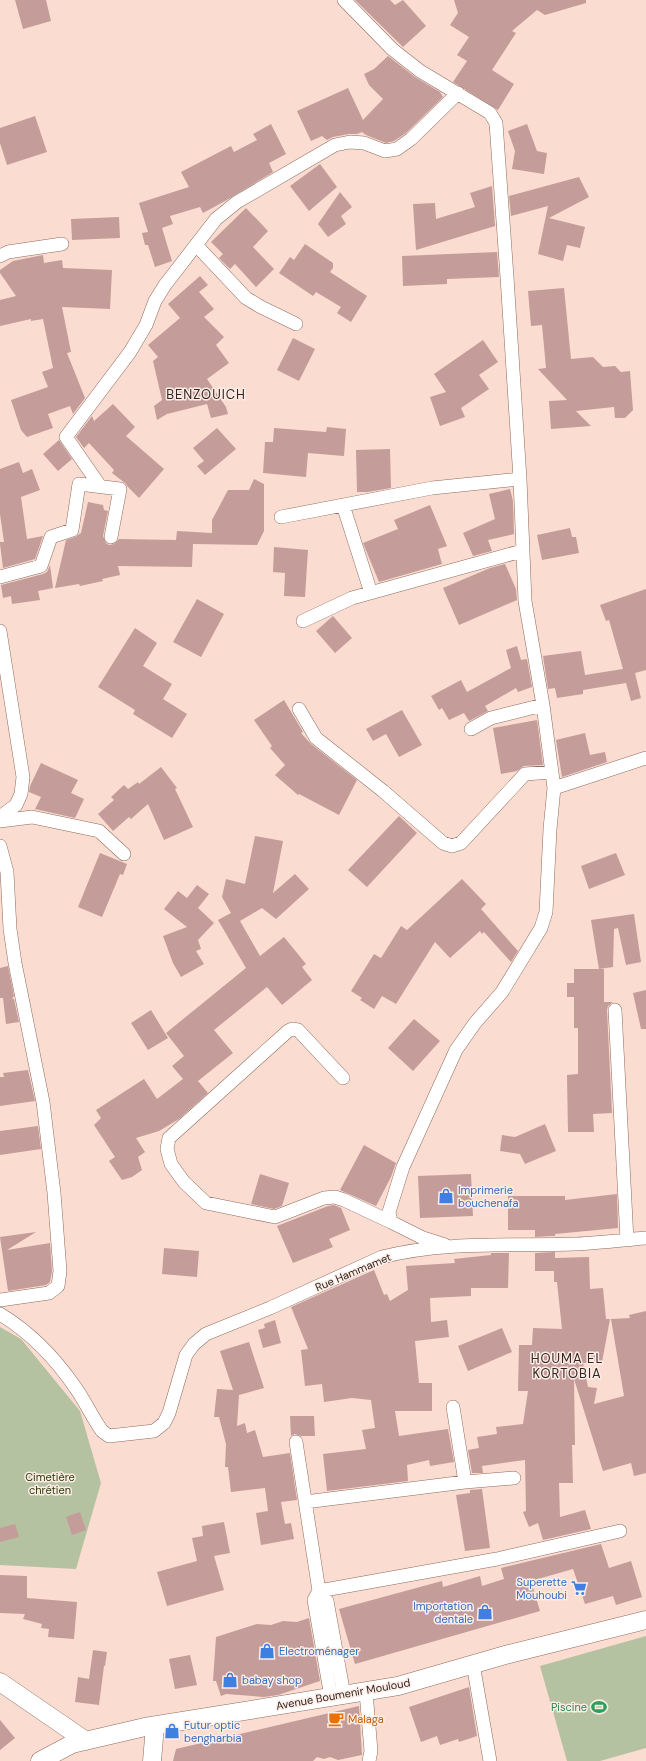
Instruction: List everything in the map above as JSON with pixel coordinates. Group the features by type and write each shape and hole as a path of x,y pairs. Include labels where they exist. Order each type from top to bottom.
{"main road":[{"name":"Avenue Boumenir Mouloud","path":"40,1761 72,1744 155,1726 398,1686 473,1664 646,1620"},
{"path":"0,1682 86,1741"},
{"path":"152,1761 155,1726"}],"street":[{"path":"344,0 392,49 420,70 490,113 496,123 520,479 525,602 544,705 554,788 550,829 546,912 541,928 502,992 475,1023 456,1050 403,1167 389,1212 391,1222"},
{"path":"100,486 66,437 130,352 146,325 155,301 165,285 216,219 237,202 335,145 350,142 364,143 385,151 397,149 411,139 458,93"},
{"path":"0,256 8,252 62,244"},
{"path":"196,245 246,298 296,324"},
{"path":"281,517 432,488 520,479"},
{"path":"0,577 41,566 51,537 72,530 79,484 120,489 111,537"},
{"path":"343,505 371,594"},
{"path":"303,621 352,598 371,594 522,551"},
{"path":"0,630 23,777 21,794 16,805 0,817"},
{"path":"471,729 491,718 544,705"},
{"path":"299,708 316,738 383,791 444,843 452,846 461,843 525,774 552,772"},
{"path":"554,788 646,758"},
{"path":"0,821 32,818 99,831 124,854"},
{"path":"0,846 7,872 10,929 15,963 43,1102 54,1193 60,1271 58,1286 49,1293 0,1300"},
{"path":"615,1010 627,1240"},
{"path":"343,1078 298,1030 292,1029 169,1138 167,1149 171,1164 184,1182 206,1203 274,1217 324,1198 335,1197 423,1238 450,1247"},
{"name":"Rue Hammamet","path":"0,1314 11,1321 40,1346 75,1387 102,1431 109,1436 154,1431 164,1423 169,1413 186,1355 194,1344 206,1334 270,1308 382,1257 402,1252 477,1244 577,1244 646,1238"},
{"path":"452,1407 465,1482"},
{"path":"296,1442 319,1591 314,1600 338,1696"},
{"path":"305,1502 465,1482 514,1478"},
{"path":"319,1591 497,1559 620,1532"},
{"path":"473,1664 490,1761"},
{"path":"366,1692 371,1751 369,1761"}],"green space":[{"name":"Cimetière chrétien","path":"0,1327 21,1339 80,1411 101,1483 76,1569 0,1565"},
{"name":"Piscine","path":"646,1636 646,1748 600,1761 567,1761 540,1666"}],"building":[{"path":"15,0 46,0 51,21 23,29"},
{"path":"355,0 390,0 395,5 403,0 426,26 403,47"},
{"path":"454,0 586,0 586,3 545,15 537,10 512,31 516,33 492,70 514,84 498,110 453,82 467,61 457,55 469,37 450,25 458,13"},
{"path":"388,56 415,77 440,92 443,97 406,133 394,141 386,143 362,132 333,137 327,140 322,136 311,141 297,111 348,88 363,120 383,99 369,85 364,74 374,69"},
{"path":"35,116 47,152 7,165 0,143 0,128"},
{"path":"271,124 286,154 269,163 273,172 203,213 200,207 170,216 173,224 162,228 172,261 155,267 148,245 145,245 142,233 148,232 139,203 189,187 181,172 231,146 234,152 257,140 253,134"},
{"path":"527,124 537,151 547,153 544,174 512,169 515,151 508,131"},
{"path":"320,164 337,187 309,211 290,186"},
{"path":"579,177 589,197 549,218 585,227 580,248 567,245 563,261 538,254 548,206 511,216 509,196"},
{"path":"492,186 495,226 416,250 413,204 435,203 436,219 475,207 470,193"},
{"path":"340,192 352,207 341,216 346,224 328,237 318,224"},
{"path":"246,208 268,231 253,247 274,269 256,287 235,264 230,269 219,258 223,254 211,242"},
{"path":"119,217 120,238 72,240 71,219"},
{"path":"305,244 333,263 333,268 330,272 367,296 351,322 337,313 341,307 316,292 313,296 279,273 290,257 294,260"},
{"path":"497,252 499,277 447,279 447,284 403,286 402,256"},
{"path":"43,255 44,263 62,260 63,268 112,270 110,309 62,307 71,352 67,353 85,398 73,414 70,406 48,414 53,428 27,437 21,430 11,400 48,387 42,372 53,368 43,319 31,321 31,319 0,326 0,300 16,296 0,273 0,270 13,261"},
{"path":"200,276 208,285 199,292 214,309 204,317 224,337 216,345 229,363 207,379 226,407 228,414 211,418 207,404 167,414 157,420 154,406 162,400 153,361 158,357 148,345 180,318 168,304"},
{"path":"564,288 571,359 593,357 603,367 615,366 621,372 630,371 633,410 625,418 615,418 614,407 576,411 591,426 551,429 549,401 567,400 538,369 546,368 542,325 531,326 528,291"},
{"path":"293,338 315,349 299,381 277,370"},
{"path":"483,340 498,362 479,375 489,389 461,408 465,417 440,426 430,397 446,392 434,374"},
{"path":"113,404 135,427 126,436 164,469 139,498 125,483 112,473 114,470 89,443 84,448 76,437 92,416 94,421"},
{"path":"327,427 346,429 344,456 308,453 306,477 263,473 265,442 273,442 274,428 326,432"},
{"path":"217,428 236,449 205,475 197,466 204,461 193,448"},
{"path":"59,440 72,459 58,471 43,454"},
{"path":"390,449 391,488 368,492 357,492 356,450"},
{"path":"19,462 23,473 32,469 40,490 21,497 27,539 43,536 35,559 3,568 0,544 0,542 4,542 0,514 0,469"},
{"path":"254,479 264,484 264,531 257,545 193,544 192,567 118,566 120,575 102,579 103,581 80,586 79,584 55,588 66,540 81,533 88,502 103,505 104,510 108,511 103,536 106,543 109,545 114,544 119,539 176,540 177,531 212,533 212,520 228,490 249,490"},
{"path":"510,489 513,501 514,534 488,540 492,551 473,556 463,533 495,519 489,494"},
{"path":"430,505 447,546 438,549 442,564 379,582 363,543 398,529 394,520"},
{"path":"570,528 572,537 576,537 579,553 542,560 537,535"},
{"path":"274,547 308,550 305,597 284,596 285,573 273,572"},
{"path":"505,564 516,589 517,600 459,625 443,588 490,568"},
{"path":"50,565 53,588 38,591 40,600 12,604 11,596 3,598 1,585 43,574 47,572"},
{"path":"646,589 646,670 635,673 641,698 631,701 626,683 583,690 583,694 557,698 555,688 548,689 543,656 581,651 585,675 623,669 609,620 606,621 600,605"},
{"path":"197,599 224,614 201,657 173,642"},
{"path":"333,616 352,638 335,653 316,631"},
{"path":"135,628 157,643 143,666 172,684 163,699 187,714 172,738 133,714 135,710 98,687"},
{"path":"517,646 521,660 527,659 532,687 518,692 516,688 485,706 488,711 469,721 464,713 449,720 442,708 439,710 431,696 461,680 467,692 511,668 506,650"},
{"path":"284,700 303,732 301,733 311,744 357,780 339,815 299,794 298,795 275,775 285,765 270,748 272,746 254,720"},
{"path":"402,710 422,745 399,757 386,734 373,741 366,729"},
{"path":"537,720 543,765 524,766 517,771 501,774 493,728"},
{"path":"585,733 590,755 605,752 607,762 562,777 556,740"},
{"path":"41,763 78,780 71,793 84,799 75,818 35,809 41,797 29,792 30,786"},
{"path":"161,767 177,788 175,789 193,827 164,840 148,804 131,819 129,817 113,831 98,814 114,800 111,797 124,785 128,789 138,782 139,784"},
{"path":"399,816 417,833 367,887 348,870"},
{"path":"255,836 283,841 273,893 295,874 309,889 276,919 262,908 240,921 260,956 284,937 306,964 302,967 312,980 282,1005 267,987 214,1030 233,1053 198,1081 208,1093 179,1119 159,1131 136,1138 145,1152 138,1157 142,1170 132,1177 122,1180 109,1161 115,1157 94,1125 101,1118 96,1110 144,1079 157,1099 183,1079 172,1066 184,1056 166,1033 246,968 218,920 231,913 222,897 226,879 245,884"},
{"path":"100,853 127,864 123,875 120,874 102,917 78,907"},
{"path":"616,853 625,875 589,889 581,866"},
{"path":"462,879 486,904 481,909 518,951 511,962 484,932 482,934 480,931 450,958 435,942 396,1004 382,996 374,1009 360,1000 362,998 351,991 374,954 381,958 401,926 407,930"},
{"path":"197,885 209,894 198,908 214,923 198,940 201,949 196,951 204,964 181,977 173,963 163,936 187,927 164,909 178,891 187,898"},
{"path":"634,914 641,962 626,965 618,928 614,929 613,967 599,969 591,920"},
{"path":"8,966 14,996 12,999 14,999 19,1022 6,1024 3,998 0,998 0,968"},
{"path":"574,969 604,969 604,1002 613,1002 608,1006 607,1010 612,1113 593,1114 594,1132 568,1132 567,1075 578,1074 578,1028 574,1028 574,997 567,997 567,983 574,983"},
{"path":"646,990 646,1029 641,1029 633,993"},
{"path":"151,1010 168,1038 148,1050 131,1023"},
{"path":"414,1019 440,1041 413,1071 388,1048"},
{"path":"28,1070 35,1101 0,1106 0,1077 4,1077 3,1073"},
{"path":"545,1124 556,1151 525,1164 520,1154 500,1151 502,1135 515,1137"},
{"path":"38,1126 41,1149 0,1155 0,1131"},
{"path":"364,1145 396,1163 391,1177 376,1206 340,1190"},
{"path":"260,1174 289,1183 282,1206 274,1209 251,1204"},
{"name":"Imprimerie bouchenafa","path":"471,1174 473,1216 420,1218 418,1176"},
{"path":"617,1194 618,1228 535,1237 535,1230 508,1230 508,1196 565,1196 565,1200"},
{"path":"334,1205 341,1208 350,1230 329,1239 333,1247 293,1263 277,1226"},
{"path":"36,1232 7,1250 50,1243 52,1271 50,1282 46,1285 8,1291 0,1237"},
{"path":"164,1248 199,1251 197,1277 162,1274"},
{"path":"555,1252 555,1258 589,1257 590,1289 603,1288 606,1319 610,1319 602,1362 583,1363 588,1387 597,1388 594,1404 624,1396 611,1319 630,1318 629,1315 646,1311 646,1473 634,1476 631,1463 603,1471 574,1379 575,1445 572,1445 573,1483 559,1483 560,1517 585,1510 591,1529 543,1540 538,1523 529,1527 523,1512 526,1511 525,1460 482,1466 483,1473 472,1473 468,1450 479,1448 477,1437 497,1434 496,1427 523,1424 528,1391 518,1391 519,1345 532,1345 533,1328 562,1329 557,1282 554,1282 554,1271 535,1271 535,1253"},
{"path":"491,1253 509,1253 508,1288 471,1288 471,1296 430,1298 431,1322 447,1320 449,1337 415,1341 419,1383 432,1383 432,1411 395,1411 399,1436 448,1429 454,1462 430,1466 429,1460 407,1465 408,1481 327,1491 323,1454 366,1449 362,1430 375,1428 371,1400 352,1398 324,1402 322,1384 305,1386 301,1350 308,1349 291,1307 374,1270 384,1295 387,1294 390,1301 408,1290 406,1266 455,1263 454,1259 491,1255"},
{"path":"275,1320 281,1343 263,1348 258,1330 265,1328 264,1324"},
{"path":"502,1328 512,1352 468,1371 458,1346"},
{"path":"249,1342 264,1388 239,1395 237,1426 245,1423 247,1433 255,1430 263,1457 290,1453 297,1500 281,1502 285,1524 291,1523 294,1539 261,1545 256,1513 268,1511 265,1488 231,1492 228,1467 225,1467 226,1444 219,1417 214,1417 217,1389 233,1390 220,1351"},
{"path":"290,1416 314,1416 315,1436 301,1436 295,1434 291,1436"},
{"path":"482,1489 490,1548 465,1551 456,1495 470,1493 470,1490"},
{"path":"80,1512 86,1530 72,1535 66,1517"},
{"path":"224,1522 230,1553 214,1556 224,1590 167,1606 157,1572 197,1561 192,1538 203,1536 202,1526"},
{"path":"15,1524 19,1537 0,1542 0,1528"},
{"path":"601,1544 609,1568 631,1561 642,1597 616,1605 613,1596 585,1604 573,1569 531,1581 540,1611 355,1664 339,1609 442,1581 443,1587 480,1576 482,1586 504,1579 501,1568"},
{"path":"0,1575 27,1576 27,1598 77,1602 74,1639 48,1637 49,1629 41,1628 42,1624 23,1619 25,1614 0,1613"},
{"name":"Electroménager","path":"309,1618 320,1681 278,1695 264,1697 226,1694 221,1696 216,1681 213,1681 216,1637 257,1624 271,1625 283,1621 297,1622"},
{"path":"93,1650 107,1652 99,1705 75,1702 78,1677 89,1679"},
{"path":"190,1655 197,1685 175,1689 169,1659"},
{"path":"469,1687 477,1736 459,1742 458,1739 440,1745 437,1736 421,1742 409,1707"},
{"name":"Malaga","path":"359,1706 362,1755 338,1760 330,1757 324,1759 317,1757 313,1761 173,1761 176,1749"},
{"path":"0,1720 15,1738 0,1750"}],"place":[{"name":"Imprimerie bouchenafa","path":"446,1196"},
{"name":"Superette Mouhoubi","path":"579,1588"},
{"name":"Importation dentale","path":"485,1612"},
{"name":"Electroménager","path":"267,1651"},
{"name":"babay shop","path":"230,1680"},
{"name":"Piscine","path":"599,1707"},
{"name":"Malaga","path":"336,1719"},
{"name":"Futur optic bengharbia","path":"172,1731"}],"district":[{"name":"BENZOUICH","path":"206,394"},
{"name":"HOUMA EL KORTOBIA","path":"567,1366"}]}
